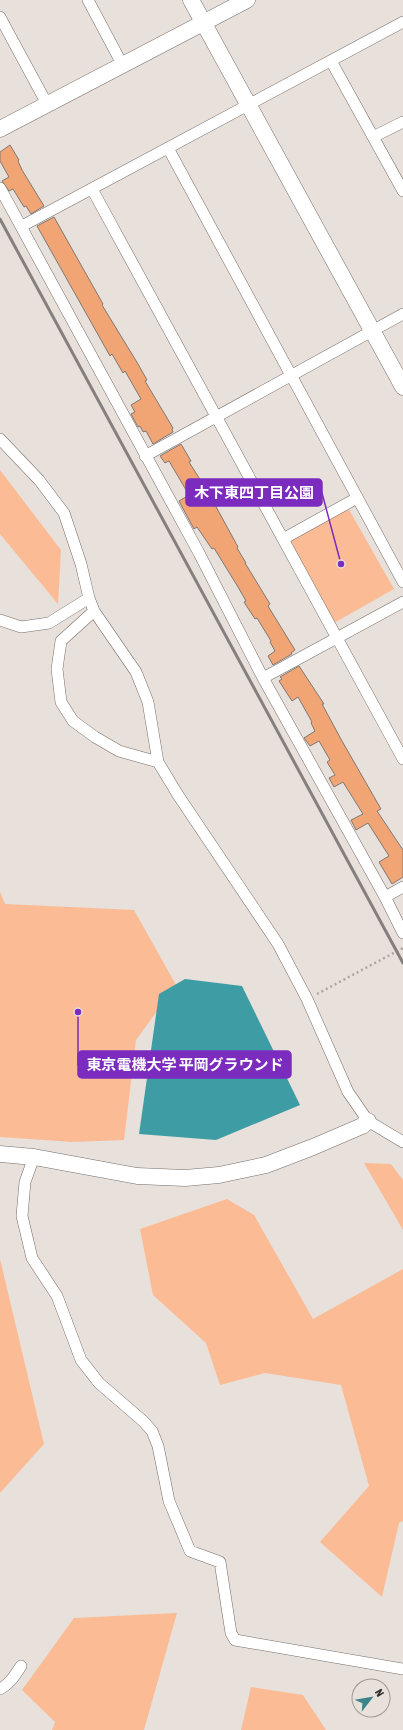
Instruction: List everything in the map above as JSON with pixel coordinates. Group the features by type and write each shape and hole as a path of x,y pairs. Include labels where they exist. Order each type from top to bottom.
{"street":[{"path":"88,0 122,64"},
{"path":"191,0 403,387"},
{"path":"0,129 247,0"},
{"path":"0,17 47,104"},
{"path":"22,226 403,22"},
{"path":"331,61 403,191"},
{"path":"373,137 403,122"},
{"path":"168,148 403,582"},
{"path":"0,188 199,553 263,678 385,897 403,933"},
{"path":"92,189 403,759"},
{"path":"145,456 403,314"},
{"path":"0,439 39,480 64,513 81,564 89,598 94,611 136,672 148,702 158,762 178,795 278,944 307,999 348,1092 368,1121 403,1142"},
{"path":"283,539 357,498"},
{"path":"0,620 21,627 50,623 89,598"},
{"path":"263,678 403,602"},
{"path":"94,611 61,641 57,669 61,702 74,721 95,737 119,751 158,762"},
{"path":"385,897 403,887"},
{"path":"0,1154 34,1157 137,1176 185,1178 219,1175 266,1165 362,1126 368,1121"},
{"path":"34,1157 25,1182 22,1216 32,1258 57,1296 81,1360 99,1383 143,1421 152,1431 158,1446 169,1501 190,1551 220,1562 231,1633 235,1640 403,1669"},
{"path":"0,1689 6,1686 21,1666"}],"path":[{"path":"307,999 403,948"}],"shaded area":[{"path":"0,470 61,550 58,604 0,534"},
{"path":"348,508 394,589 334,623 288,539"},
{"path":"0,892 5,904 134,910 176,985 136,1040 124,1140 73,1142 0,1137"},
{"path":"364,1163 391,1164 403,1180 403,1230"},
{"path":"227,1199 254,1215 313,1319 403,1269 403,1521 399,1523 382,1597 320,1542 369,1486 341,1385 265,1373 220,1385 206,1343 153,1295 140,1229"},
{"path":"0,1259 44,1444 0,1493"},
{"path":"177,1613 144,1730 52,1730 55,1722 22,1690 74,1618"},
{"path":"251,1687 303,1695 326,1730 241,1730"}],"water":[{"path":"185,979 242,986 300,1105 216,1140 139,1134 159,994"}],"building":[{"path":"10,145 19,160 18,161 22,170 44,206 31,214 26,206 24,207 13,189 9,191 2,181 9,177 0,161 0,152"},
{"path":"54,217 103,304 102,305 138,364 147,380 145,381 173,428 173,432 153,444 146,431 143,432 140,426 138,427 131,414 135,412 131,405 141,399 125,371 123,373 112,354 110,356 37,226"},
{"path":"181,444 191,461 189,462 208,492 245,563 270,604 268,606 295,650 291,653 292,654 273,665 268,656 275,651 270,642 271,641 257,618 255,619 244,602 246,601 214,548 212,549 197,527 194,529 179,501 189,495 169,461 165,463 160,456"},
{"path":"299,666 324,704 322,704 381,809 377,811 403,850 403,877 392,884 379,862 389,856 368,823 356,830 351,820 363,814 343,782 334,787 329,778 335,775 327,762 330,760 319,741 310,746 304,738 315,731 311,723 312,722 298,697 292,701 279,681 282,679 280,677"}],"railway":[{"path":"0,219 403,963"}],"place":[{"name":"木下東四丁目公園","path":"341,564"},
{"name":"東京電機大学 平岡グラウンド","path":"78,1012"}]}
